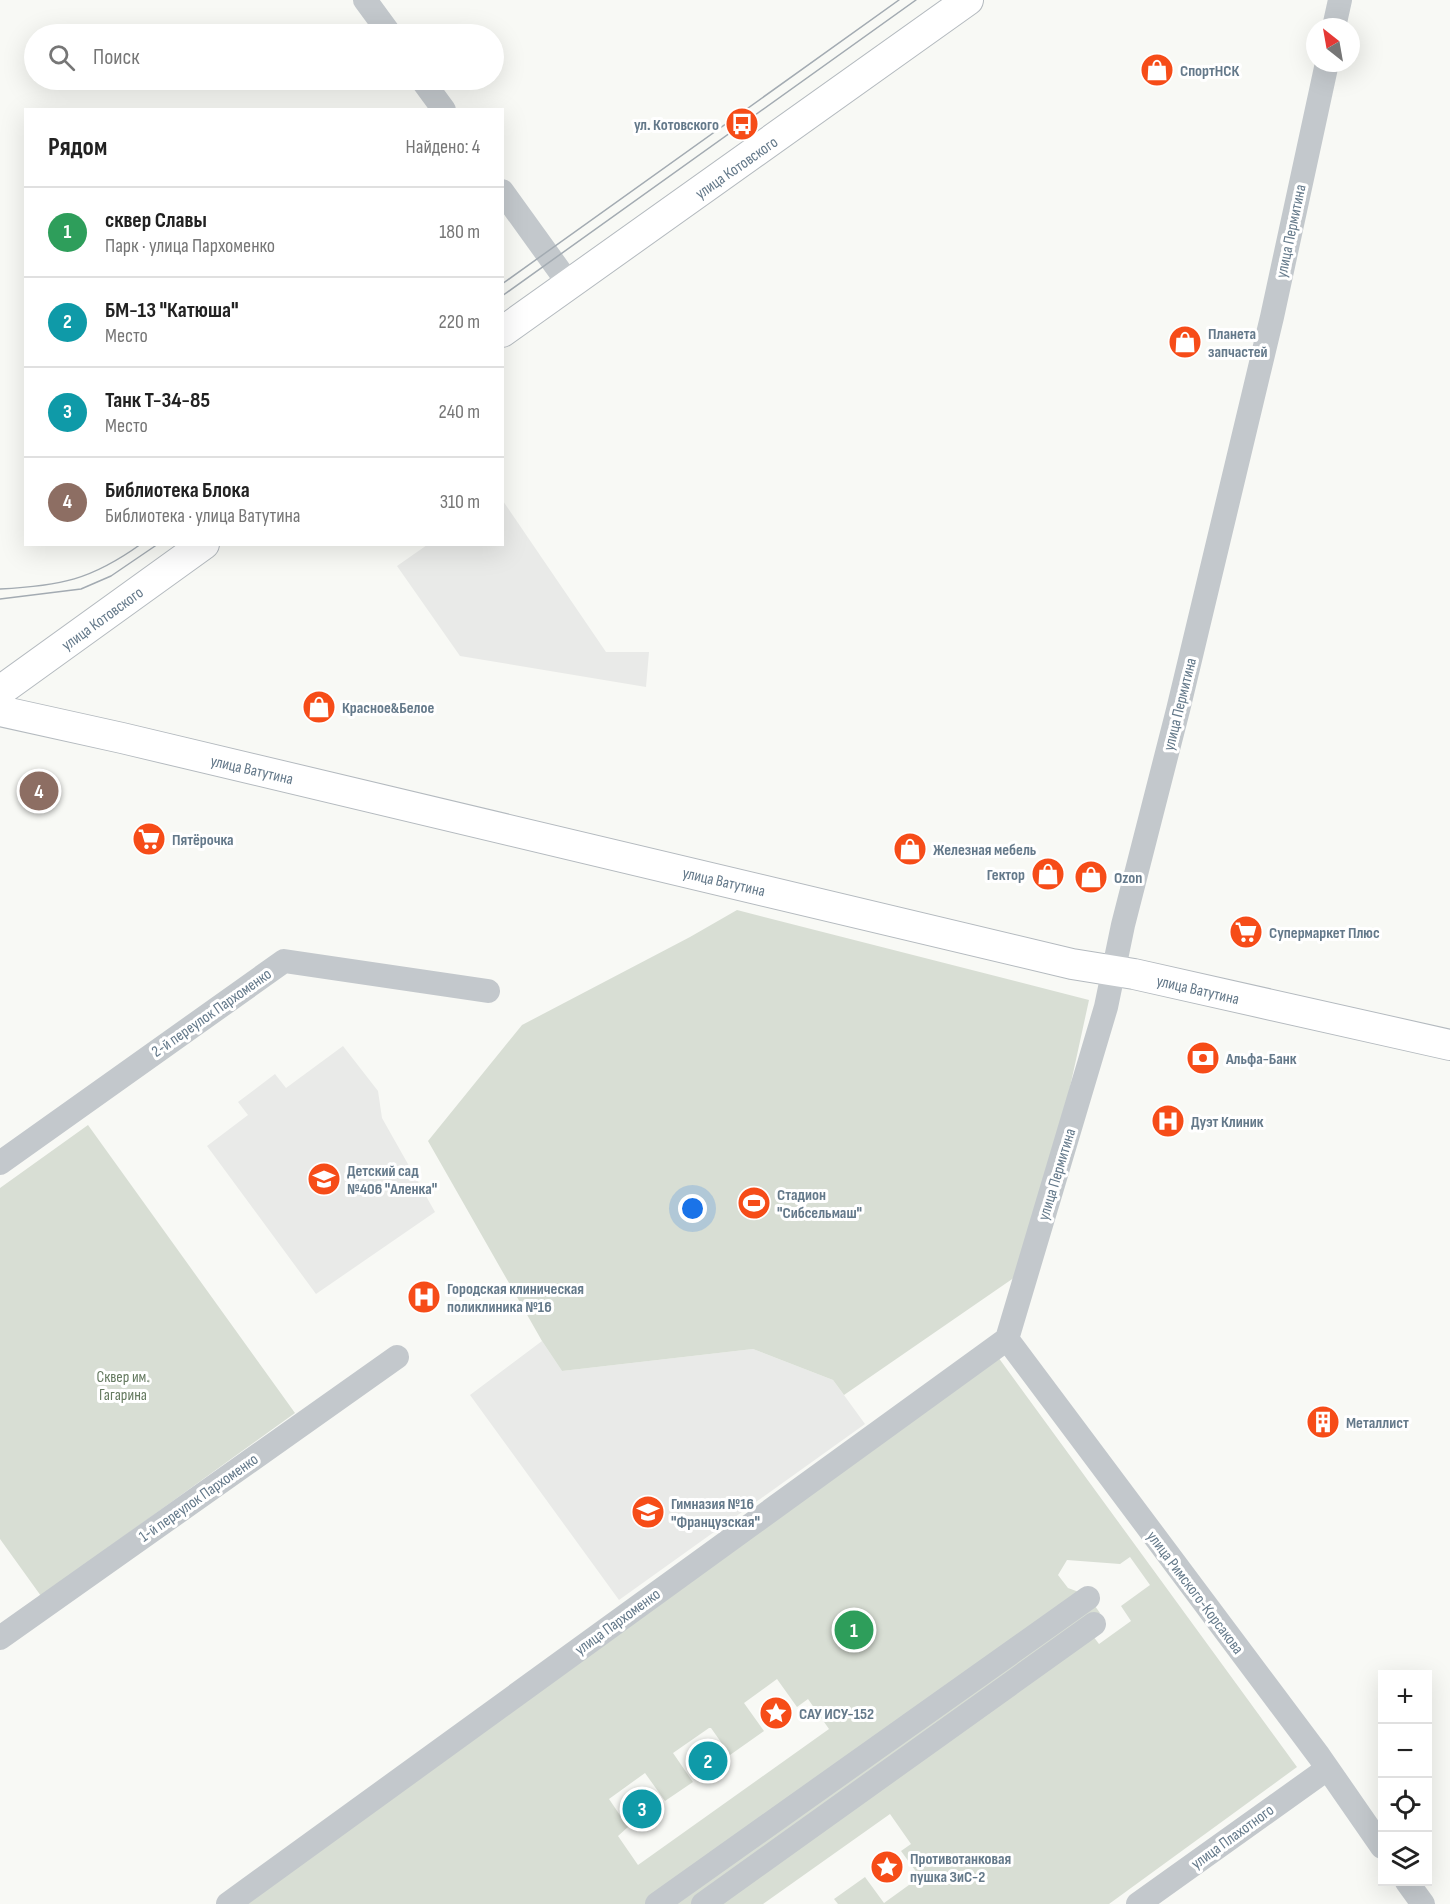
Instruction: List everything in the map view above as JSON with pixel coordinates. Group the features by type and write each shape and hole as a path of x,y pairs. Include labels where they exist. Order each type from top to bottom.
{"main road":[{"name":"улица Котовского","path":"504,331 968,0"},
{"name":"улица Котовского","path":"0,691 201,546"},
{"name":"улица Ватутина","path":"0,711 1072,964 1450,1045"}],"street":[{"path":"366,0 383,24"},
{"path":"1336,18 1340,0"},
{"name":"улица Пермитина","path":"1007,1338 1106,1007 1272,317 1325,72"},
{"path":"429,90 443,108"},
{"path":"504,194 569,284"},
{"name":"2-й переулок Пархоменко","path":"0,1163 284,961 488,991"},
{"name":"улица Римского-Корсакова","path":"1007,1338 1378,1840"},
{"name":"улица Пархоменко","path":"228,1904 1007,1338"},
{"name":"1-й переулок Пархоменко","path":"0,1638 396,1357"},
{"path":"657,1904 1088,1598"},
{"path":"703,1904 1094,1624"},
{"name":"улица Плахотного","path":"1138,1904 1327,1769"},
{"path":"1411,1886 1424,1904"}],"shaded area":[{"path":"504,502 606,652 649,652 646,687 460,656 397,566 426,546 504,546"},
{"name":"Детский сад №406 \"Аленка\"","path":"343,1046 378,1091 382,1118 435,1212 316,1294 207,1146 248,1115 238,1102 275,1074 286,1088"},
{"name":"Гимназия №16 \"Французская\"","path":"542,1341 562,1371 753,1349 833,1380 865,1424 619,1600 470,1395"}],"green space":[{"name":"Стадион \"Сибсельмаш\"","path":"737,910 1089,1000 1031,1266 844,1395 833,1380 753,1349 562,1371 542,1341 428,1141 522,1025"},
{"name":"Сквер им. Гагарина","path":"88,1125 295,1413 41,1596 0,1539 0,1188"},
{"path":"998,1357 1297,1767 1109,1904 838,1904 834,1899 865,1877 884,1903 920,1877 901,1851 911,1844 890,1814 763,1904 244,1904","holes":["1130,1557 1150,1585 1121,1606 1131,1621 1099,1644 1084,1624 1100,1613 1087,1595 1068,1588 1058,1575 1067,1560 1120,1564","777,1679 797,1707 808,1699 829,1729 638,1865 618,1836 628,1827 609,1799 645,1773 665,1801 693,1782 673,1753 709,1728 730,1755 764,1731 744,1703"]}],"tram line":[{"path":"504,283 899,0"},
{"path":"504,295 916,0"},
{"path":"0,589 40,586 74,579 106,566 138,546"},
{"path":"0,599 81,589 111,576 155,546"}],"place":[{"name":"СпортНСК","path":"1157,70"},
{"name":"ул. Котовского","path":"742,124"},
{"name":"Планета запчастей","path":"1185,342"},
{"name":"Красное&Белое","path":"319,707"},
{"name":"Библиотека Блока","path":"39,791"},
{"name":"Пятёрочка","path":"149,839"},
{"name":"Железная мебель","path":"910,849"},
{"name":"Гектор","path":"1048,874"},
{"name":"Ozon","path":"1091,877"},
{"name":"Супермаркет Плюс","path":"1246,932"},
{"name":"Альфа-Банк","path":"1203,1058"},
{"name":"Дуэт Клиник","path":"1168,1121"},
{"name":"Детский сад №406 \"Аленка\"","path":"324,1179"},
{"name":"Стадион \"Сибсельмаш\"","path":"754,1203"},
{"name":"Городская клиническая поликлиника №16","path":"424,1297"},
{"name":"Металлист","path":"1323,1422"},
{"name":"Гимназия №16 \"Французская\"","path":"648,1512"},
{"name":"сквер Славы","path":"854,1630"},
{"name":"САУ ИСУ-152","path":"776,1713"},
{"name":"БМ-13 \"Катюша\"","path":"708,1761"},
{"name":"Танк Т-34-85","path":"642,1809"},
{"name":"Противотанковая пушка ЗиС-2","path":"887,1867"}]}
